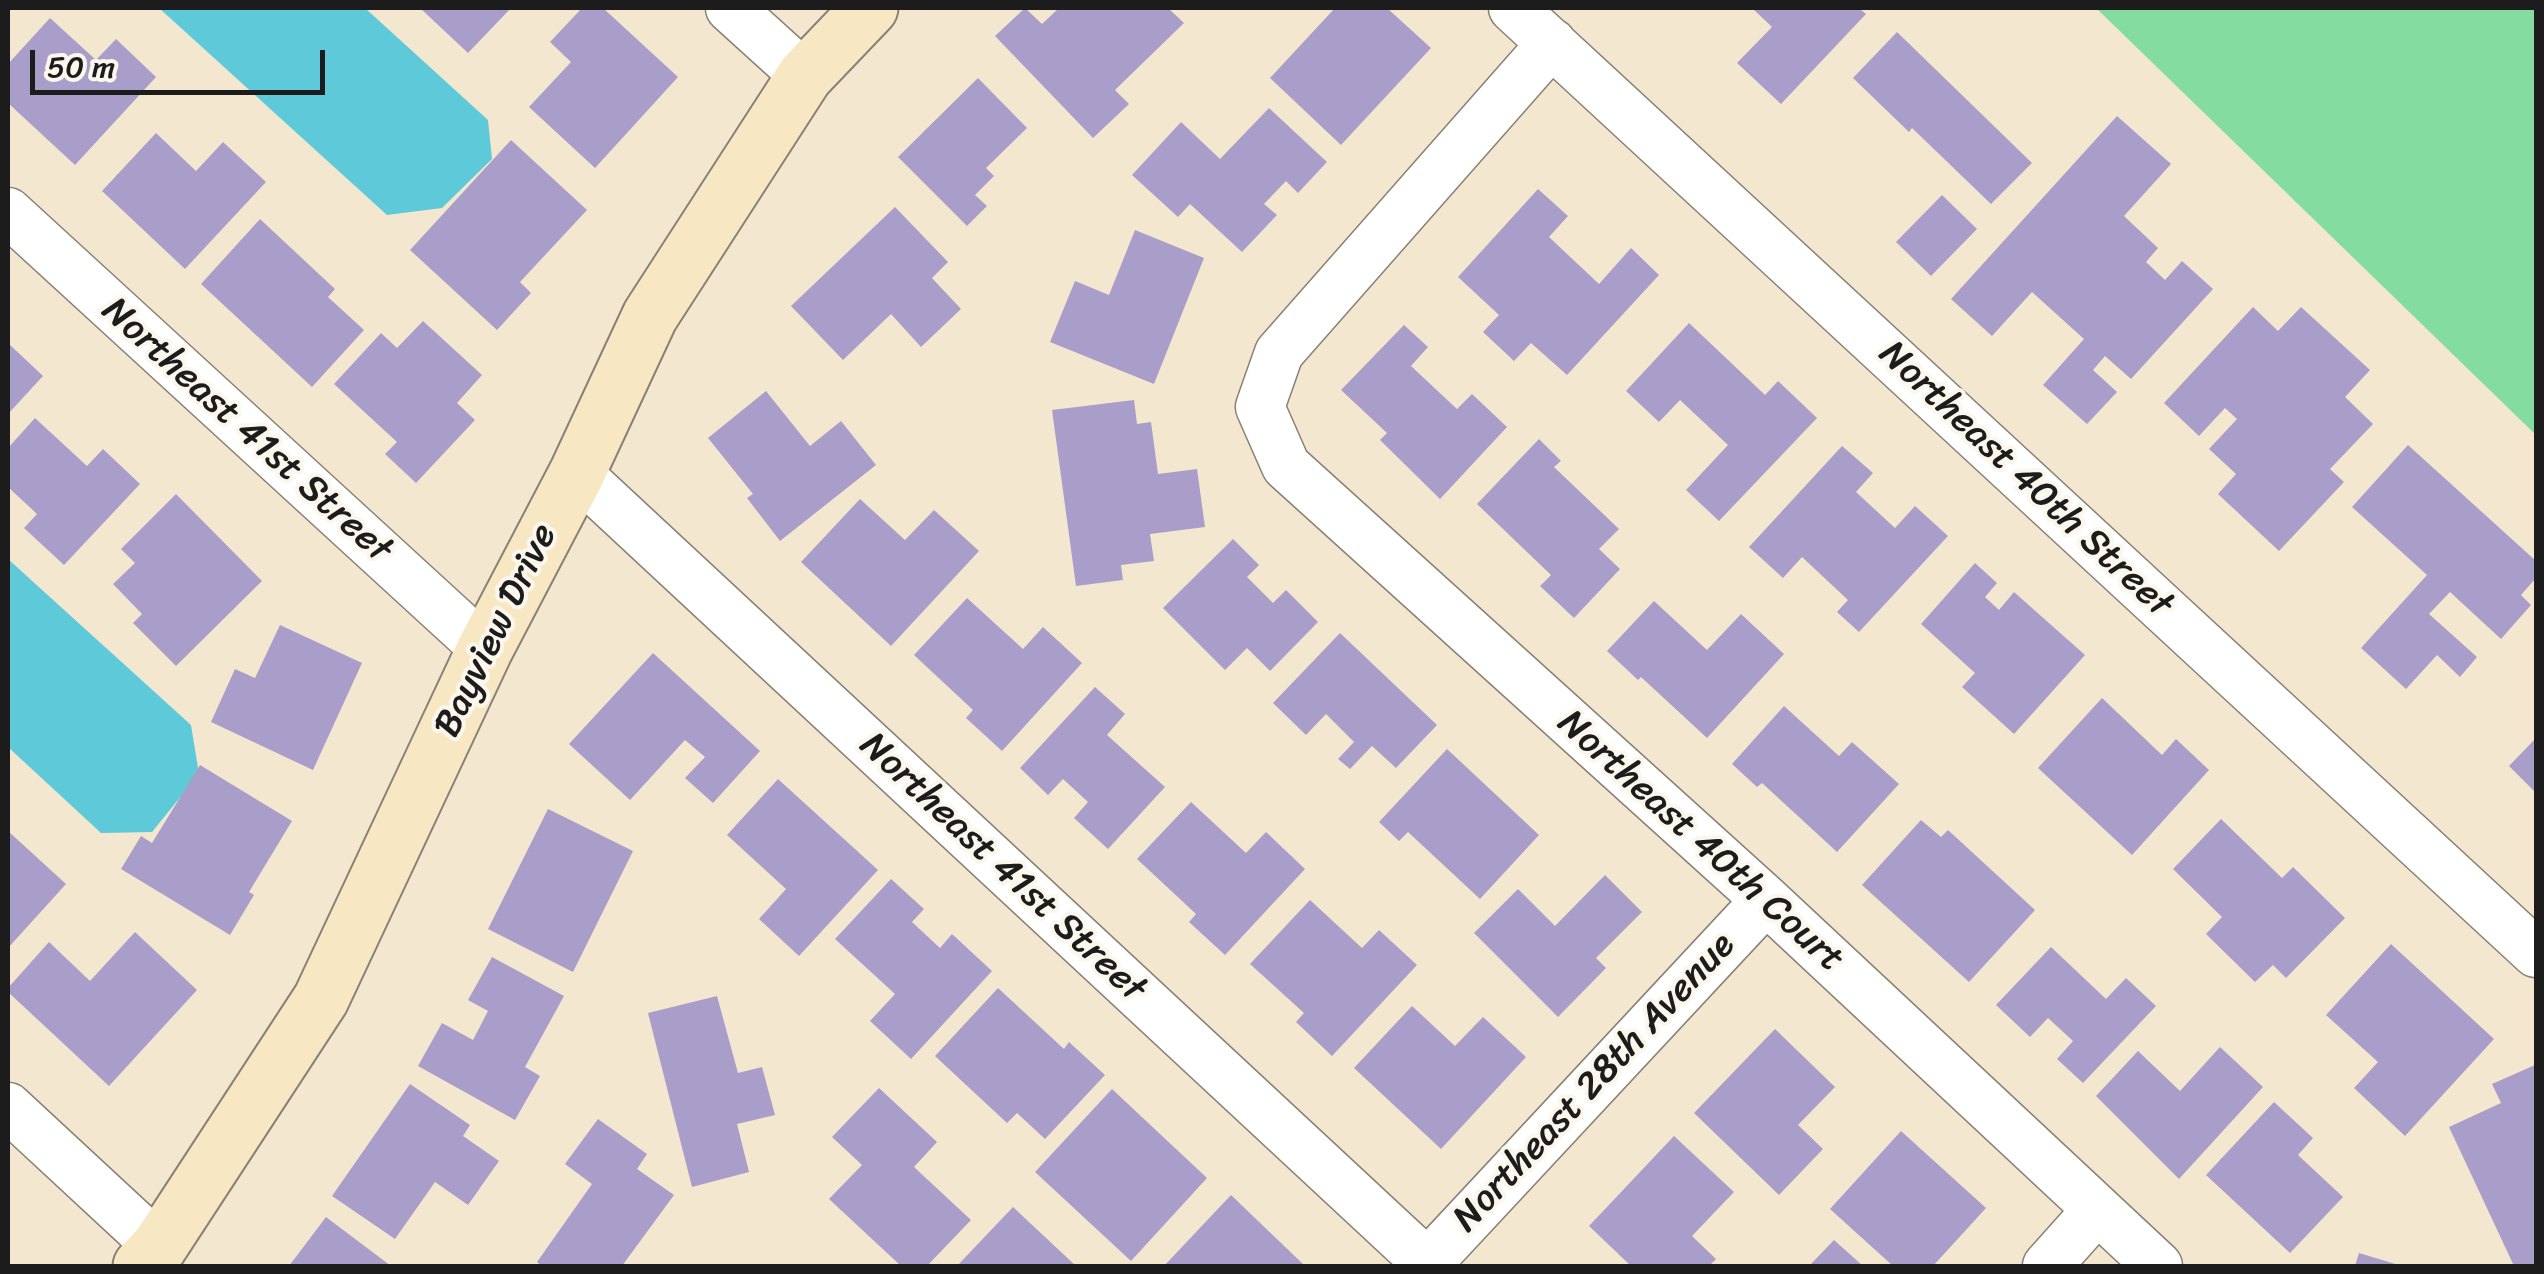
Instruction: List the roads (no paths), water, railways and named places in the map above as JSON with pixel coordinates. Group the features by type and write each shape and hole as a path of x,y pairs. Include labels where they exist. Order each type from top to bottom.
{"street":[{"path":"730,8 805,76"},
{"name":"Bayview Drive","path":"150,1256 321,999 485,649 577,472 650,316 805,76 870,8"},
{"name":"Northeast 40th Street","path":"1513,8 2536,953"},
{"name":"Northeast 40th Court","path":"1552,44 1280,353 1260,407 1286,466 1766,900 2158,1266"},
{"name":"Northeast 41st Street","path":"8,212 485,649"},
{"name":"Northeast 41st Street","path":"577,472 1427,1265"},
{"name":"Northeast 28th Avenue","path":"1427,1265 1766,900"},
{"path":"8,1107 150,1256"},
{"path":"2047,1266 2097,1210"}],"water":[{"path":"159,8 365,8 488,120 492,159 442,208 387,215"},
{"path":"8,559 191,725 199,774 152,832 101,833 8,747"}]}
